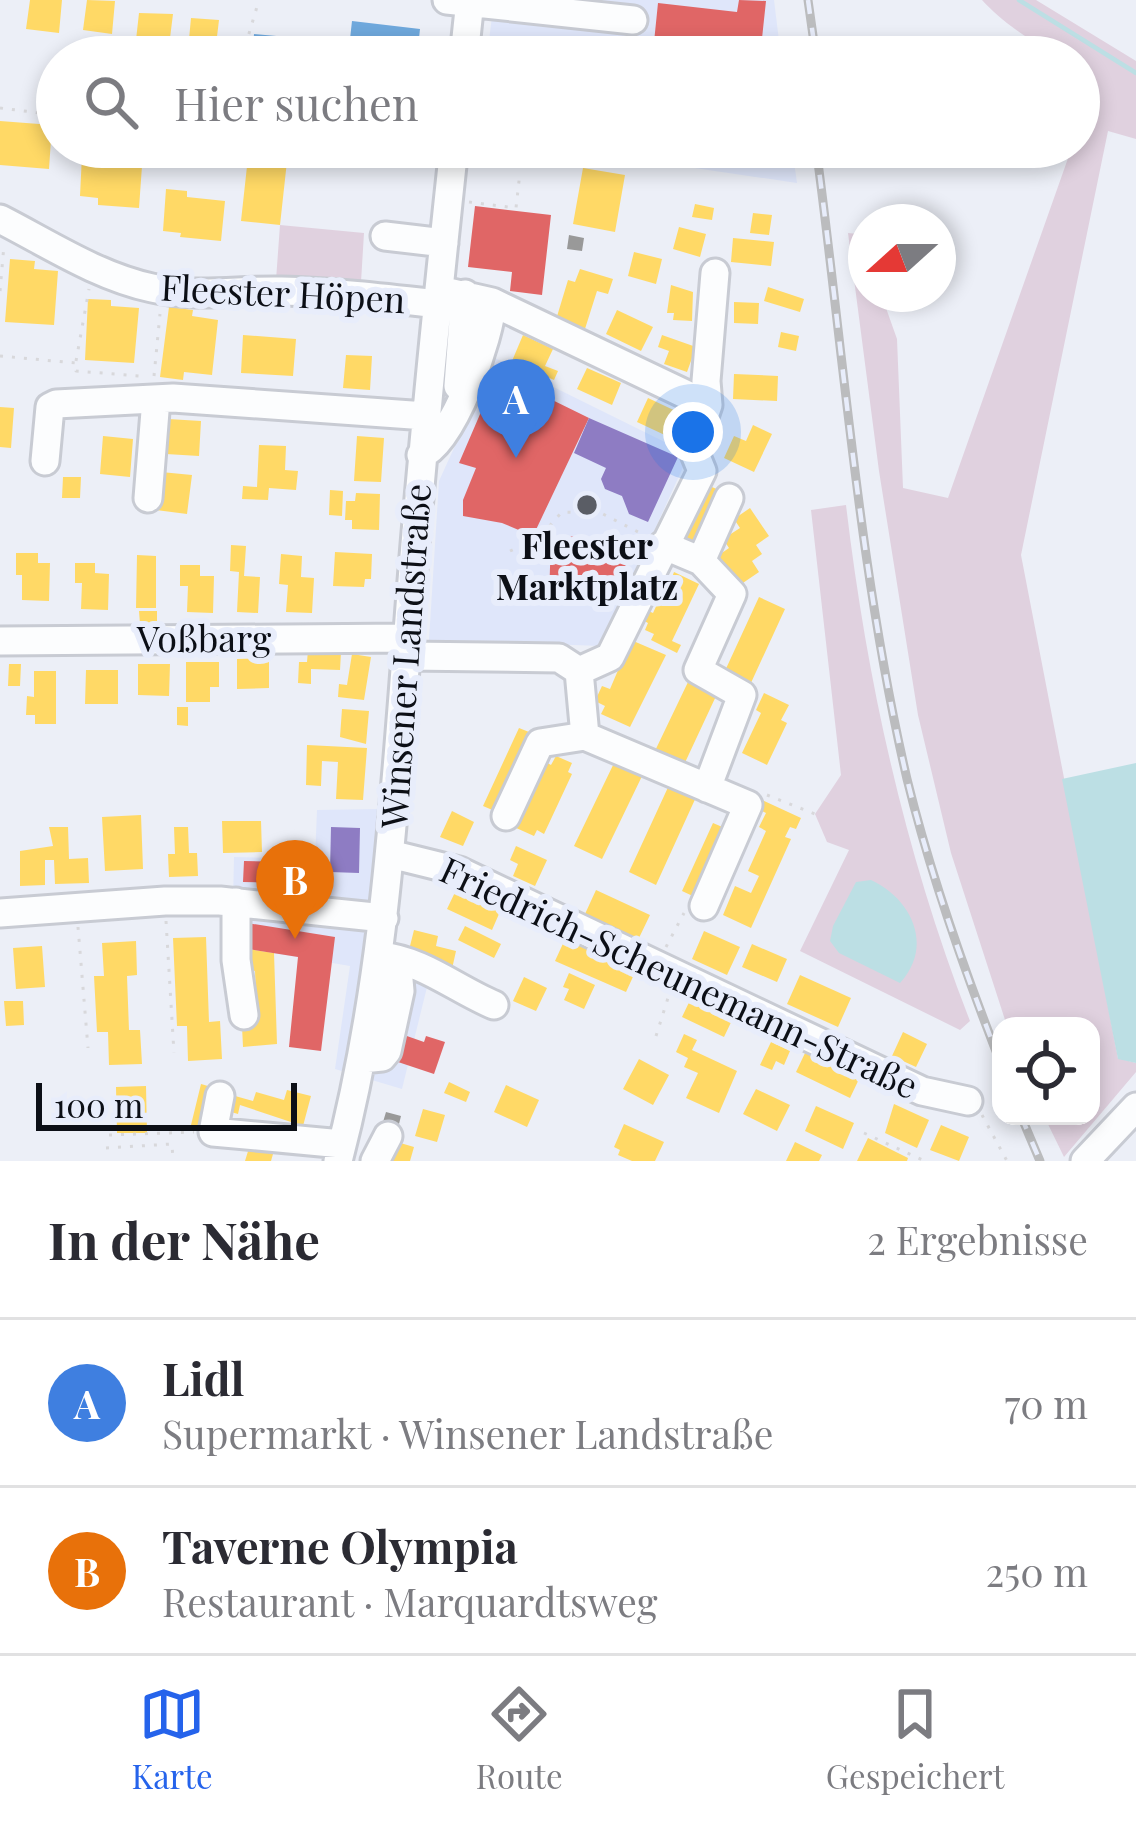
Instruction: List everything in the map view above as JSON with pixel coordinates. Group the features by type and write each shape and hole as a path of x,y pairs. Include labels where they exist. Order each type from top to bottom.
{"street":[{"path":"463,36 462,1 633,20"},
{"name":"Winsener Landstraße","path":"340,1152 379,962 426,410 458,297 444,243 444,168"},
{"name":"Fleester Höpen","path":"3,220 92,267 163,290 207,295 278,291 458,297 708,405"},
{"path":"385,236 444,243"},
{"path":"585,736 579,671 610,657 702,471 693,449 708,405 715,273"},
{"path":"421,455 442,442 487,340 458,297"},
{"path":"45,461 50,406 156,399 455,409"},
{"path":"148,498 156,399"},
{"path":"701,561 729,498"},
{"path":"663,545 701,561 731,594 698,670 742,694 707,788"},
{"name":"Voßbarg","path":"0,641 406,647 559,658 579,671"},
{"path":"506,816 540,742 585,736 748,805 704,906"},
{"name":"Friedrich-Scheunemann-Straße","path":"390,854 459,871 922,1091 968,1101"},
{"path":"0,913 165,901 236,902 384,918"},
{"path":"236,902 236,960 244,1015"},
{"path":"379,962 429,971 494,1005"},
{"path":"220,1096 213,1132 340,1152"},
{"path":"1085,1161 1136,1107"}],"path":[{"path":"248,36 259,0"},
{"path":"0,108 36,112"},
{"path":"466,187 465,202 517,210 520,172"},
{"path":"0,291 3,220"},
{"path":"92,267 76,371 154,377 163,290"},
{"path":"0,356 76,363"},
{"path":"510,551 539,538 562,512 601,513 663,545"},
{"path":"748,805 755,790 815,814"},
{"path":"165,901 174,1053"},
{"path":"656,1036 665,968 684,912 704,906"},
{"path":"76,908 88,1048"},
{"path":"968,1101 989,1124 1006,1161"},
{"path":"109,1136 213,1132"},
{"path":"864,1133 925,1161"},
{"path":"106,1148 172,1144 173,1161"}],"shaded area":[{"path":"494,0 774,0 778,36 490,36"},
{"path":"982,0 1036,0 1095,36 1026,36"},
{"path":"1100,39 1136,61 1136,139 1108,131 1021,555 1118,1058 1136,1063 1136,1072 1100,1114 1100,1017 1004,1017 951,853 918,715 858,312 887,312 897,339 903,488 948,498 1065,168 1100,168"},
{"path":"695,168 795,168 797,183"},
{"path":"280,225 364,233 361,282 276,280"},
{"path":"495,358 689,454 602,646 429,640 439,481"},
{"path":"846,505 865,637 892,767 926,895 970,1021 960,1030 800,951 849,850 827,842 815,814 841,775 811,510"},
{"path":"1136,763 1136,1063 1118,1059 1062,779"},
{"path":"380,809 367,957 428,983 402,1089 335,1069 350,966 232,946 234,857 315,859 317,810"},
{"path":"871,880 898,899 914,925 916,954 900,983 839,953 830,941 856,882"},
{"path":"1048,1125 1091,1125 1064,1157"}],"building: Wohnen":[{"path":"30,0 62,0 59,33 26,29"},
{"path":"87,0 115,1 112,34 83,30"},
{"path":"139,13 173,14 170,36 136,36"},
{"path":"191,18 219,20 217,36 189,36"},
{"path":"0,121 36,124 36,168 0,165"},
{"path":"81,168 142,168 139,208 98,205 98,198 80,196"},
{"path":"247,168 286,168 280,225 241,221"},
{"path":"583,168 625,175 615,232 573,224"},
{"path":"166,189 187,191 187,197 225,201 221,241 163,231"},
{"path":"695,204 714,208 712,220 692,217"},
{"path":"753,213 772,215 769,235 750,233"},
{"path":"679,227 706,234 700,257 673,249"},
{"path":"733,238 774,242 771,266 731,262"},
{"path":"634,252 662,259 656,284 628,276"},
{"path":"10,259 35,261 34,269 58,271 54,325 5,322"},
{"path":"580,269 613,279 608,294 597,291 584,332 555,323 568,280 575,282"},
{"path":"671,285 693,292 692,321 673,320 674,313 667,313"},
{"path":"768,287 804,299 800,312 764,301"},
{"path":"88,299 139,308 134,363 85,360"},
{"path":"734,302 759,303 758,324 734,323"},
{"path":"169,307 218,320 212,375 184,372 183,380 160,377"},
{"path":"617,310 653,327 641,351 606,334"},
{"path":"781,332 799,336 796,351 778,347"},
{"path":"243,335 296,339 293,376 241,373"},
{"path":"523,335 553,349 545,366 558,371 554,380 512,361"},
{"path":"662,335 696,347 687,372 664,364 669,351 658,347"},
{"path":"346,355 372,356 370,390 343,388"},
{"path":"587,368 621,383 612,405 577,389"},
{"path":"734,374 778,376 777,401 733,399"},
{"path":"648,398 680,413 669,437 637,422"},
{"path":"0,407 14,408 11,448 0,447"},
{"path":"168,419 201,421 199,456 166,454"},
{"path":"753,425 772,434 754,472 724,458 734,436 746,441"},
{"path":"103,436 133,439 130,477 100,474"},
{"path":"357,436 384,438 381,482 354,481"},
{"path":"259,445 286,446 285,470 298,471 296,490 269,488 268,500 242,499 243,486 257,487"},
{"path":"161,472 192,475 187,514 156,510"},
{"path":"63,477 81,477 80,498 62,498"},
{"path":"707,485 724,492 698,548 682,540"},
{"path":"330,490 343,491 342,516 329,515"},
{"path":"356,493 380,494 379,530 352,529 352,520 345,520 346,501 355,501"},
{"path":"750,508 769,536 756,545 762,554 752,561 759,572 737,587 716,557 729,548 723,539 740,528 734,519"},
{"path":"231,545 246,546 244,576 260,577 258,613 237,612 239,572 230,571"},
{"path":"335,552 372,554 371,579 365,579 364,587 333,586"},
{"path":"16,553 38,553 38,563 50,563 49,601 22,600"},
{"path":"281,554 302,556 301,577 314,578 312,613 286,612 288,585 279,584"},
{"path":"137,555 156,556 156,608 136,608"},
{"path":"75,563 95,563 95,573 109,574 108,610 81,609 82,583 75,583"},
{"path":"180,565 200,565 200,576 214,576 213,613 187,612 188,586 180,586"},
{"path":"674,572 699,584 672,641 681,645 677,653 651,640 654,634 645,630 648,623 639,618 644,609 653,613 665,587 657,584 661,576 671,580"},
{"path":"759,597 785,609 750,685 724,673"},
{"path":"139,611 157,611 157,624 140,624"},
{"path":"631,640 666,655 630,727 601,714 605,706 595,701 602,686 610,689"},
{"path":"308,650 341,652 340,670 311,669 311,684 298,683 299,662 307,662"},
{"path":"352,654 371,657 364,700 338,697 339,684 347,685"},
{"path":"269,658 269,688 237,689 237,659"},
{"path":"186,662 219,662 219,687 210,687 210,702 186,702"},
{"path":"9,664 21,664 20,686 8,686"},
{"path":"138,664 170,664 169,696 138,695"},
{"path":"86,670 118,670 118,704 85,704"},
{"path":"34,671 56,671 56,724 35,724 35,715 26,715 27,696 34,697"},
{"path":"689,680 717,694 682,769 653,755"},
{"path":"764,693 789,705 781,720 787,723 767,765 742,753 761,713 756,710"},
{"path":"177,707 188,707 188,726 177,725"},
{"path":"342,709 369,711 366,744 340,737"},
{"path":"519,728 534,734 497,812 483,806"},
{"path":"307,745 367,748 363,800 336,799 338,762 322,761 321,786 306,785"},
{"path":"556,756 572,763 568,772 572,774 544,834 537,830 534,836 514,827 544,761 551,765"},
{"path":"616,759 644,772 602,859 574,846"},
{"path":"670,783 697,795 656,885 629,872"},
{"path":"760,799 801,818 785,837 791,839 751,928 723,915 735,886 751,893 759,876 748,871 766,831 759,827 766,813 756,808"},
{"path":"452,811 474,822 463,846 440,837"},
{"path":"141,815 143,869 105,871 102,817"},
{"path":"222,821 261,821 262,852 223,853"},
{"path":"713,823 727,829 697,898 682,891"},
{"path":"49,827 68,827 69,859 88,858 89,883 55,884 54,860 45,860 45,885 20,886 20,851 53,846"},
{"path":"174,827 188,827 189,853 197,853 198,876 169,877 168,854 175,854"},
{"path":"516,846 547,860 535,886 513,876 518,864 510,860"},
{"path":"458,886 502,907 492,930 447,909"},
{"path":"596,890 650,915 638,940 585,914"},
{"path":"465,926 501,944 494,958 458,940"},
{"path":"414,930 438,936 436,946 456,951 452,969 407,958"},
{"path":"704,931 740,947 727,975 692,959"},
{"path":"206,937 209,1022 220,1021 222,1059 188,1061 187,1026 177,1026 173,938"},
{"path":"566,937 637,968 626,992 555,961"},
{"path":"136,941 137,975 127,976 129,1030 140,1030 142,1064 109,1065 108,1032 97,1032 94,976 104,976 102,943"},
{"path":"752,944 787,959 777,982 742,967"},
{"path":"42,946 45,987 16,989 13,948"},
{"path":"242,948 274,953 277,1044 243,1047 242,1026 257,1024 255,971 243,969"},
{"path":"569,973 595,985 584,1009 564,1000"},
{"path":"800,975 851,998 838,1027 787,1004"},
{"path":"524,977 547,988 536,1011 513,1001"},
{"path":"693,994 735,1014 724,1037 682,1017"},
{"path":"4,1001 23,1001 24,1025 6,1026"},
{"path":"903,1032 927,1044 916,1067 892,1056"},
{"path":"684,1034 697,1040 692,1050 737,1071 719,1113 686,1098 698,1073 684,1067 688,1058 676,1052"},
{"path":"771,1042 790,1051 784,1065 776,1061 772,1070 760,1065"},
{"path":"806,1051 860,1077 850,1098 796,1072"},
{"path":"639,1059 669,1075 653,1105 623,1089"},
{"path":"449,1082 470,1092 466,1102 444,1093"},
{"path":"201,1084 215,1088 206,1128 191,1125"},
{"path":"506,1085 539,1100 527,1127 494,1112"},
{"path":"146,1086 147,1133 117,1133 116,1087"},
{"path":"756,1089 790,1105 777,1131 743,1114"},
{"path":"287,1090 311,1096 303,1126 240,1105 238,1114 224,1110 228,1094 253,1101 256,1092 284,1100"},
{"path":"894,1104 929,1120 917,1148 885,1133"},
{"path":"816,1106 854,1123 843,1149 805,1131"},
{"path":"423,1109 445,1115 437,1142 415,1136"},
{"path":"624,1124 664,1142 655,1161 632,1161 618,1155 620,1150 614,1147"},
{"path":"941,1125 969,1137 959,1161 930,1150"},
{"path":"868,1138 908,1158 907,1161 857,1161"},
{"path":"397,1142 414,1147 410,1161 392,1161"},
{"path":"795,1142 822,1155 819,1161 786,1161"},
{"path":"249,1148 273,1154 271,1161 245,1161"}],"building: Handel":[{"path":"739,0 766,1 762,36 655,36 658,3 737,12"},
{"path":"475,206 551,215 542,295 510,291 512,272 468,267"},
{"path":"493,371 589,418 533,536 502,523 463,516 463,500 476,468 459,463 487,398"},
{"path":"551,536 627,538 625,579 615,600 549,599"},
{"path":"244,861 291,862 290,883 243,882"},
{"path":"241,922 335,937 321,1051 289,1047 298,957 242,948"},
{"path":"404,1035 445,1042 434,1074 395,1061"}],"building: Büros":[{"path":"589,418 678,457 648,522 629,514 622,496 605,489 601,479 606,468 574,453"},
{"path":"331,827 360,828 359,873 330,872"}],"building: Schulen":[{"path":"352,21 420,29 419,36 350,36"}],"building: Industrie":[{"path":"569,235 584,238 582,251 567,249"},
{"path":"386,1112 401,1116 396,1136 380,1132"}],"waterway":[{"path":"1019,0 1077,36"},
{"path":"1100,51 1136,73"}],"railway":[{"path":"808,0 813,36"},
{"path":"819,168 864,543 890,701 927,852 992,1040"},
{"path":"1025,1125 1040,1161"}],"place":[{"name":"Lidl","path":"516,458"},
{"name":"Fleester Marktplatz","path":"587,505"},
{"name":"Taverne Olympia","path":"295,939"}]}
